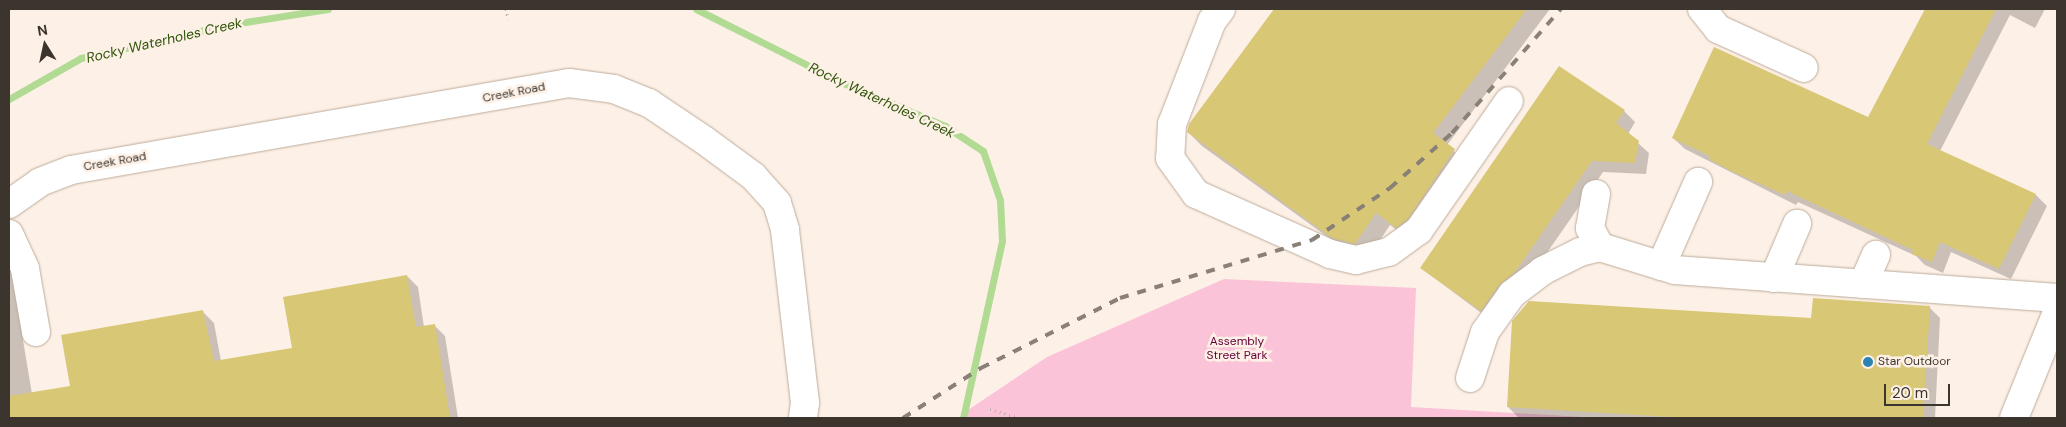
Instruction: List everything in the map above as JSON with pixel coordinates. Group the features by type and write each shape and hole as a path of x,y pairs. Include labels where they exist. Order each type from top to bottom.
{"street":[{"path":"1221,9 1212,21 1172,124 1170,158 1196,194 1330,254 1356,260 1389,252 1419,230 1509,101"},
{"path":"1702,9 1718,29 1804,68"},
{"name":"Creek Road","path":"9,204 40,182 71,170 569,83 614,90 649,103 704,140 753,176 777,203 789,257 805,403 803,418"},
{"path":"1660,266 1698,182"},
{"path":"1596,194 1590,228 1600,247"},
{"path":"1774,278 1797,224"},
{"path":"9,234 26,269 36,332"},
{"path":"1470,378 1485,332 1512,294 1542,271 1580,252 1600,247 1675,270 2057,298"},
{"path":"1863,284 1876,255"},
{"path":"2014,418 2057,312"}],"path":[{"path":"506,9 508,19"},
{"path":"990,409 1019,418"}],"green space":[{"name":"Assembly Street Park","path":"1224,279 1416,288 1411,407 1601,418 963,418 962,414 1047,357"}],"building":[{"path":"1274,9 1527,9 1433,133 1455,149 1408,219 1396,228 1376,213 1355,244 1332,238 1187,132 1189,124"},
{"path":"1925,9 1996,9 1927,144 2036,194 1999,269 1940,242 1932,262 1912,254 1913,250 1787,191 1785,195 1731,171 1709,159 1710,156 1672,138 1714,47 1868,117"},
{"path":"1559,66 1625,110 1616,123 1639,141 1635,163 1592,161 1515,272 1499,285 1481,311 1420,268"},
{"path":"407,275 416,327 435,324 450,418 9,418 9,396 70,386 61,335 203,310 214,361 292,348 283,297"},
{"path":"1813,298 1930,306 1923,418 1688,418 1507,407 1512,321 1529,301 1811,318"}],"waterway":[{"name":"Rocky Waterholes Creek","path":"9,99 81,58 226,25 328,9"},
{"name":"Rocky Waterholes Creek","path":"696,9 841,82 945,126 983,151 1000,200 1002,241 963,418"}],"railway":[{"path":"903,418 981,368 1120,298 1312,240 1390,188 1452,133 1561,9"}],"place":[{"name":"Star Outdoor","path":"1868,362"}]}
